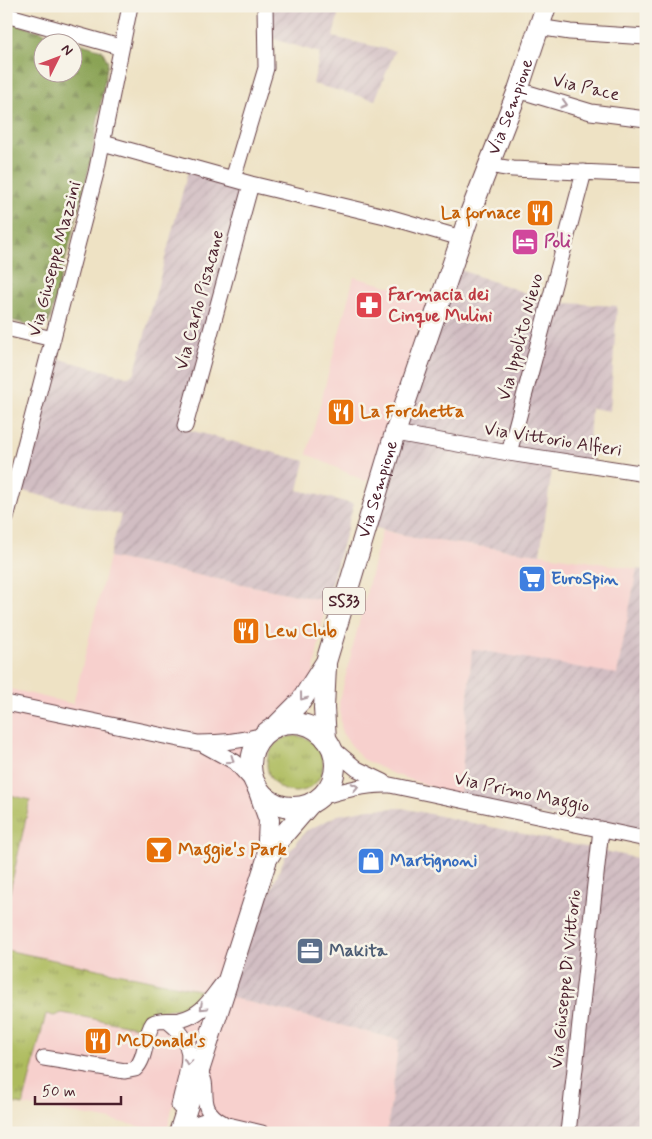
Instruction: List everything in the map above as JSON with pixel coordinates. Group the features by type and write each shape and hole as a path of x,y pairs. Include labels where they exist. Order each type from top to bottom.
{"main road":[{"name":"Via Sempione","path":"269,731 301,701 326,662 395,433 461,238 518,90 546,6"},
{"name":"Via Sempione","path":"326,662 324,708 330,744"},
{"path":"269,731 284,724 296,723 307,725 318,731 330,744"},
{"name":"SS33","path":"183,1131 199,1072 267,859 269,820 253,776 251,765 257,744 269,731"},
{"name":"SS33","path":"267,859 279,840 330,786 335,773 336,761 330,744"},
{"path":"257,786 272,802 282,806 296,807 316,801"}],"street":[{"name":"Via Giuseppe Mazzini","path":"6,518 103,142 120,47 130,6"},
{"path":"233,179 266,68 265,6"},
{"path":"6,15 120,47"},
{"path":"538,27 570,32 646,38"},
{"name":"Via Pace","path":"518,90 591,112 646,119"},
{"path":"103,142 251,184 385,216 461,238"},
{"path":"490,164 513,169 646,175"},
{"name":"Via Ippolito Nievo","path":"509,453 584,172"},
{"name":"Via Carlo Pisacane","path":"185,426 251,184"},
{"path":"6,328 53,339"},
{"name":"Via Vittorio Alfieri","path":"395,433 646,474"},
{"path":"6,703 198,743 249,739 269,731"},
{"path":"198,743 235,762 257,786"},
{"name":"Via Primo Maggio","path":"330,744 357,769 390,785"},
{"name":"Via Primo Maggio","path":"316,801 353,787 372,784 390,785 646,839"},
{"name":"Via Giuseppe Di Vittorio","path":"568,1133 601,829"},
{"path":"44,1058 130,1071 141,1062 151,1024 157,1020 181,1020 200,1011 229,979"},
{"path":"168,1021 182,1035 189,1050 189,1063 178,1111 178,1118 183,1131 198,1123 209,1121 262,1133"},
{"path":"199,1072 204,1080 204,1097 207,1108 215,1118 223,1123"}],"shaded area":[{"path":"266,6 340,6 333,37 395,51 375,100 313,84 320,53 267,37"},
{"path":"188,171 246,186 182,428 305,461 298,490 354,504 326,601 109,557 121,515 18,490 52,357 129,377 135,372"},
{"path":"455,268 551,302 617,306 610,411 591,408 588,462 397,432"},
{"path":"354,277 429,297 371,477 365,481 307,454"},
{"path":"396,435 553,462 540,554 414,538 369,526"},
{"path":"382,530 414,538 540,554 637,569 617,675 472,650 460,797 391,773 361,758 342,733 339,703"},
{"path":"109,557 326,601 305,722 285,722 255,744 251,755 251,777 271,803 281,807 211,1012 172,1108 167,1133 107,1119 23,1105 46,1014 62,1013 145,1022 157,1011 199,1003 175,984 6,950 6,909 30,800 6,794 6,688 73,704"},
{"path":"637,569 646,570 646,837 460,797 472,649 617,674"},
{"path":"402,808 646,860 646,1133 387,1133 399,1040 225,996 285,857 306,831 338,815 369,809"},
{"path":"225,996 399,1040 387,1133 265,1133 187,1115"}],"green space":[{"path":"6,21 42,32 32,32 32,82 82,82 82,44 102,50 108,62 90,164 49,323 41,328 6,319"},
{"path":"289,736 301,736 311,740 319,748 323,764 319,780 311,788 301,792 289,792 279,788 271,780 267,770 267,758 271,748 279,740"},
{"path":"6,794 30,800 6,909"},
{"path":"6,950 208,992 197,1003 153,1014 142,1028 62,1013 54,1016 46,1014 23,1105 6,1102"}],"place":[{"name":"La fornace","path":"540,213"},
{"name":"Poli","path":"525,242"},
{"name":"Farmacia dei Cinque Mulini","path":"369,305"},
{"name":"La Forchetta","path":"341,412"},
{"name":"EuroSpin","path":"532,579"},
{"name":"Lew Club","path":"246,631"},
{"name":"Maggie's Park","path":"159,850"},
{"name":"Martignoni","path":"371,861"},
{"name":"Makita","path":"310,951"},
{"name":"McDonald's","path":"98,1041"}]}
